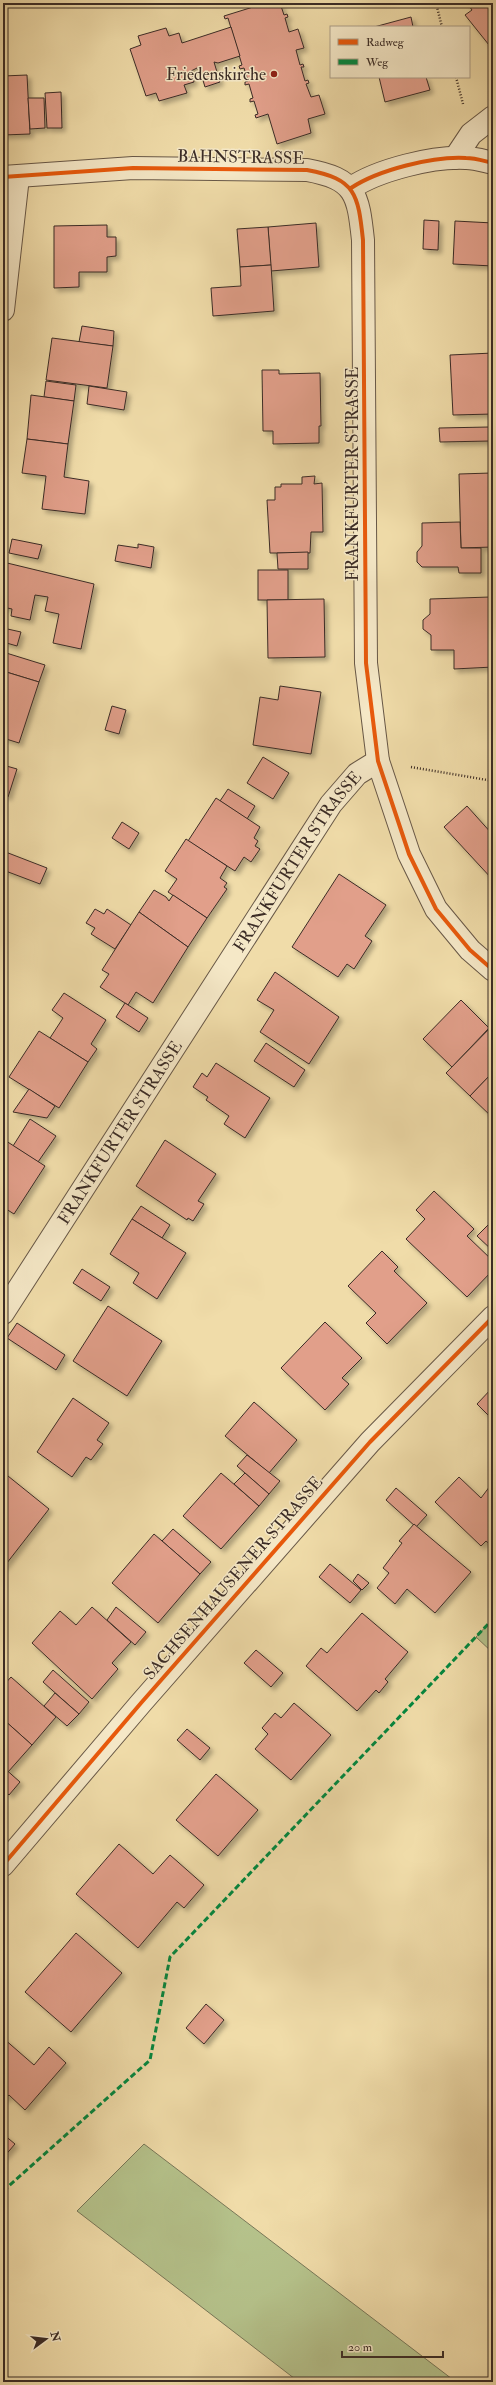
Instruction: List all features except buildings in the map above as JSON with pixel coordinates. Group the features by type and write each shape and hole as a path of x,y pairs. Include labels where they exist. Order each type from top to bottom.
{"street":[{"path":"455,158 471,134 493,117"},
{"path":"351,188 385,172 455,158 467,158 493,163"},
{"name":"BAHNSTRASSE","path":"10,177 133,168 307,170 332,176 351,188"},
{"path":"3,310 10,177"},
{"name":"FRANKFURTER STRASSE","path":"3,1313 331,804 357,774 378,761 366,663 363,240 356,198 351,188"},
{"path":"378,761 409,854 436,908 470,950 493,970"},
{"name":"SACHSENHAUSENER STRASSE","path":"3,1865 140,1703 370,1442 493,1317"}],"path":[{"path":"436,3 442,26"},
{"path":"378,761 493,781"}],"green space":[{"path":"493,1619 493,1653 476,1637"},
{"path":"144,2144 456,2382 299,2382 77,2211"}],"marked path":[{"path":"3,2191 150,2060 170,1957 493,1619"}],"cycle path":[{"path":"351,188 376,175 406,166 438,159 466,158 493,163"},
{"path":"3,177 133,168 307,170 336,178 352,191 359,211 363,240 366,663 378,761 409,854 436,909 470,950 493,970"},
{"path":"3,1865 141,1703 370,1442 493,1317"}],"place":[{"name":"Friedenskirche","path":"274,74"}]}
